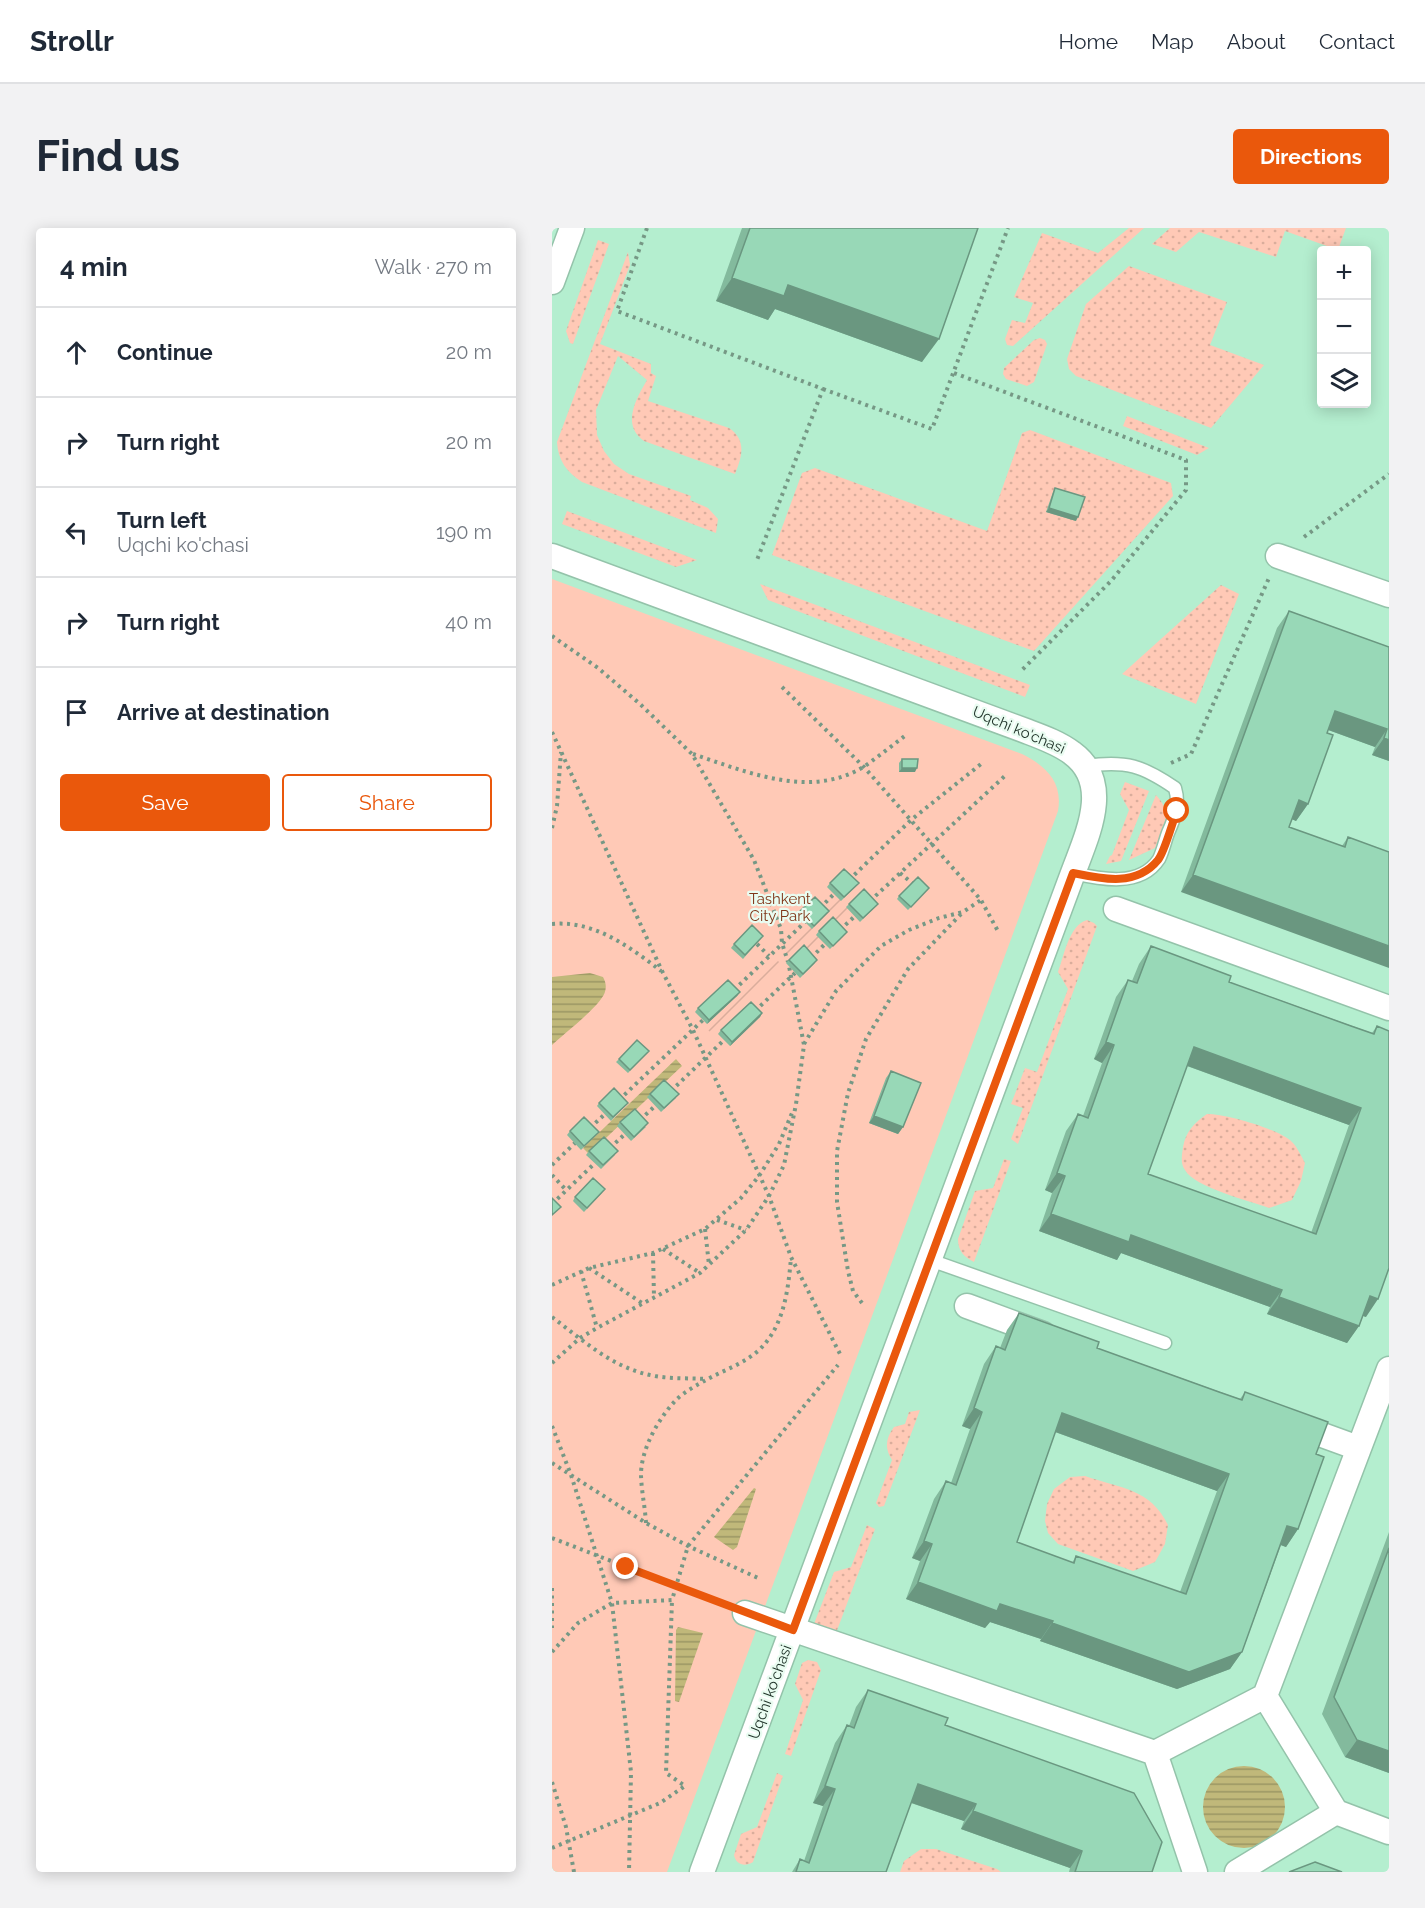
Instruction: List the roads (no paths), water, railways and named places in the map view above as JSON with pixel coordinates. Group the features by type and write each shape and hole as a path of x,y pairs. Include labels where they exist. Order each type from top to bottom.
{"street":[{"path":"552,282 572,228"},
{"name":"Uqchi ko'chasi","path":"552,556 1026,731 1067,749 1086,766 1094,793 1094,809 1073,873 702,1872"},
{"path":"1278,556 1389,595"},
{"path":"1116,909 1389,1008"},
{"path":"967,1306 1068,1343"},
{"path":"745,1613 1155,1753 1265,1696 1389,1369"},
{"path":"1269,1416 1358,1448"},
{"path":"1265,1696 1336,1812 1389,1832"},
{"path":"1155,1753 1195,1872"},
{"path":"1237,1872 1336,1812"}],"lane":[{"path":"1073,873 1099,879 1121,880 1145,871 1158,860 1177,811 1176,788 1159,777 1134,766 1112,762 1086,766"},
{"path":"930,1260 1166,1343"}],"park label":[{"name":"Tashkent City Park","path":"780,908"}]}
